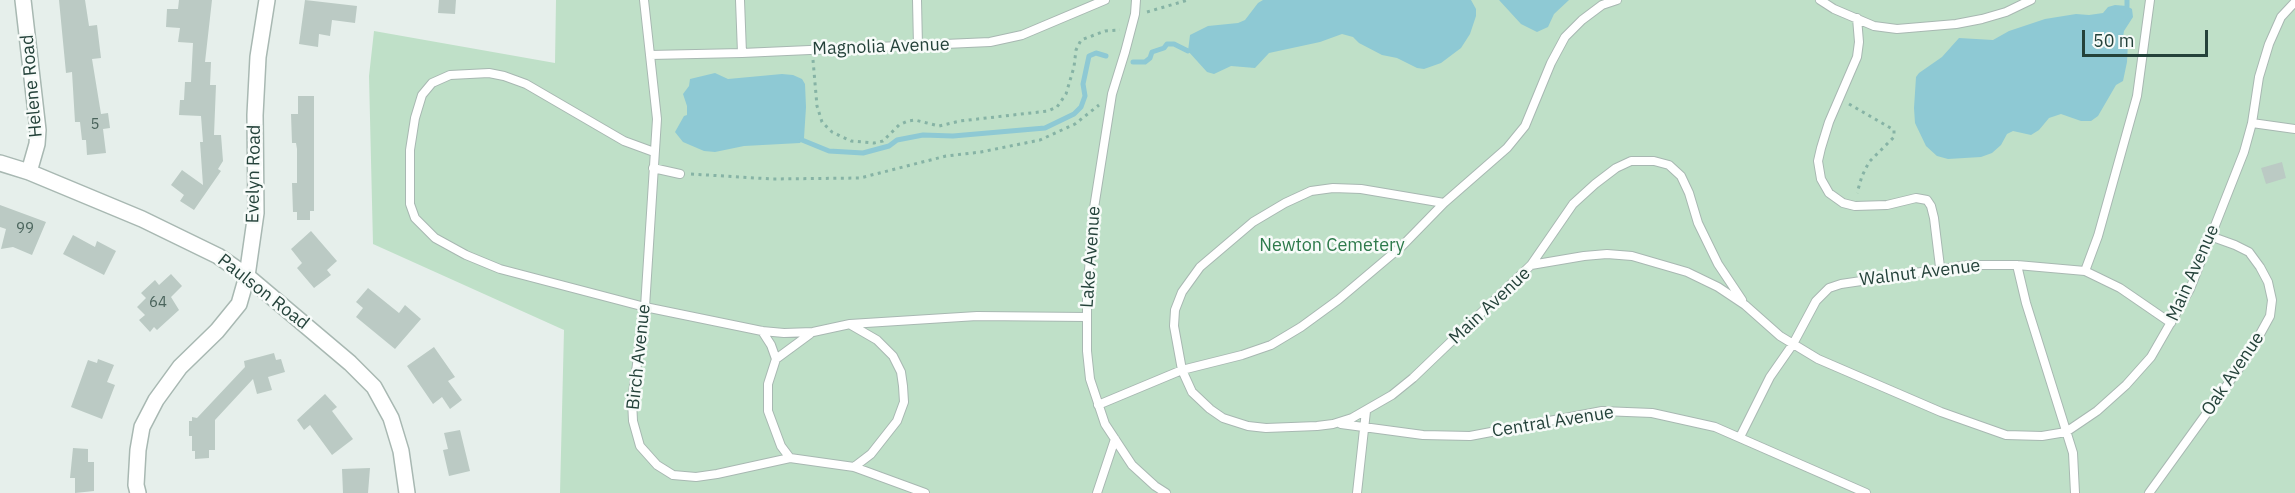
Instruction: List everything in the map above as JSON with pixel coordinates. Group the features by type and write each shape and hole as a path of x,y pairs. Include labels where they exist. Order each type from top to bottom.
{"street":[{"name":"Helene Road","path":"24,0 38,129 30,172"},
{"name":"Evelyn Road","path":"138,493 136,485 138,450 142,427 156,400 180,367 217,331 239,304 247,276 256,213 255,115 258,57 267,0"},
{"name":"Paulson Road","path":"0,163 30,172 142,219 218,256 247,276 350,363 374,387 391,418 401,451 407,493"}],"lane":[{"name":"Birch Avenue","path":"644,0 657,120 645,307 632,400 633,421 640,446 657,465 673,476 696,477 790,458 854,466 925,493"},
{"path":"740,0 742,53"},
{"path":"917,0 918,46"},
{"name":"Magnolia Avenue","path":"650,55 990,42 1022,35 1105,0"},
{"name":"Lake Avenue","path":"1136,0 1131,29 1112,94 1094,208 1087,317 1089,370 1105,424 1132,465 1166,493"},
{"path":"1098,405 1182,370 1242,355 1270,345 1301,327 1338,300 1402,246 1444,203 1507,148 1525,126 1551,63 1566,37 1582,20 1602,5 1617,0"},
{"path":"1820,0 1874,26 1897,29 1956,24 2006,12 2031,0"},
{"path":"2085,271 2098,236 2137,96 2150,0"},
{"name":"Main Avenue","path":"1444,203 1414,196 1333,188 1311,191 1285,202 1253,222 1200,267 1182,292 1175,310 1174,326 1182,370 1192,392 1223,418 1248,426 1266,428 1333,424 1366,411 1392,395 1413,378 1531,265 1584,255 1607,254 1632,256 1687,272 1718,287 1745,305 1764,323 1793,344 1818,359 1941,412 2006,435 2025,436 2066,432 2097,411 2126,385 2151,357 2190,289 2244,152 2252,123 2259,77 2269,44 2281,17 2295,2"},
{"path":"1857,18 1859,42 1857,57 1829,122 1821,148 1818,161 1821,179 1829,193 1843,203 1855,206 1887,205 1916,198 1927,200 1934,218 1940,267"},
{"path":"654,152 624,141 526,84 489,74 450,75 432,83 422,95 415,118 410,150 410,204 415,218 435,238 466,255 500,269 645,307 762,331 813,332 850,324 977,316 1087,317"},
{"path":"2252,123 2295,129"},
{"path":"1531,265 1573,204 1595,184 1616,168 1631,161 1654,161 1669,165 1681,176 1698,223 1718,264 1745,305"},
{"path":"653,168 680,174"},
{"name":"Oak Avenue","path":"2149,493 2248,356 2270,316 2272,300 2268,282 2249,252 2210,236"},
{"name":"Walnut Avenue","path":"1740,437 1770,377 1793,344 1816,301 1829,288 1841,284 1940,267 1992,264 2085,271 2120,288 2171,323"},
{"path":"2017,265 2026,303 2073,453 2074,493"},
{"path":"850,324 877,340 893,356 901,372 904,402 897,421 871,454 854,466"},
{"path":"762,331 776,359"},
{"path":"790,458 781,446 768,411 768,384 776,359 813,332"},
{"path":"1357,493 1366,411"},
{"name":"Central Avenue","path":"1333,424 1365,426 1423,435 1470,436 1602,411 1652,413 1691,420 1740,437 1866,493"},
{"path":"1097,493 1115,439"}],"path":[{"path":"1134,16 1188,0"},
{"path":"811,50 815,68 817,106 822,122 832,132 850,141 866,144 883,141 899,125 908,121 915,120 939,126 960,121 1048,111 1057,107 1066,94 1074,67 1076,50 1081,40 1105,31 1131,29"},
{"path":"680,174 772,179 860,178 946,156 981,152 1040,140 1075,124 1112,94"},
{"path":"1840,99 1894,130 1894,137 1876,153 1862,176 1855,206"}],"green space":[{"name":"Newton Cemetery","path":"556,0 2295,0 2295,493 560,493 564,330 373,244 369,76 374,31 555,63"}],"water":[{"path":"1263,0 1471,0 1476,9 1476,16 1470,34 1461,48 1441,63 1424,69 1397,58 1382,55 1359,43 1353,37 1342,34 1320,42 1269,53 1255,68 1231,66 1214,74 1207,72 1188,51 1190,35 1208,26 1238,23 1245,20"},
{"path":"1499,0 1569,0 1554,14 1548,27 1537,32 1521,24"},
{"path":"2115,5 2132,9 2133,17 2123,37 2128,42 2127,62 2123,81 2116,85 2098,116 2091,121 2081,121 2061,114 2049,118 2039,130 2031,135 2013,131 2007,134 2001,145 1992,153 1981,157 1948,159 1937,156 1926,146 1915,123 1916,77 1942,57 1959,38 1993,40 2009,31 2045,19 2103,13 2108,7"},
{"path":"715,73 728,79 782,74 802,79 805,84 806,107 804,138 800,143 744,146 715,152 704,151 683,142 675,132 684,116 687,115 683,94 689,86 690,79"}],"building":[{"path":"59,0 85,0 89,26 97,25 101,58 92,59 101,114 108,113 110,128 103,129 106,153 87,155 86,140 82,140 80,122 75,122 72,72 66,73"},
{"path":"179,0 212,0 205,62 211,62 210,85 216,85 214,135 221,135 223,161 218,169 221,171 194,210 180,201 184,195 171,185 182,170 203,185 201,116 179,115 180,100 184,100 185,82 191,82 193,43 178,42 180,28 166,27 167,9 178,9"},
{"path":"305,0 357,6 355,23 332,20 330,36 319,34 318,47 299,44"},
{"path":"439,0 456,0 455,14 438,13"},
{"path":"298,96 314,96 314,211 310,211 310,220 297,220 297,212 293,212 292,183 297,183 297,149 296,143 292,143 291,114 298,114"},
{"path":"2282,162 2286,178 2266,184 2261,168"},
{"path":"0,205 46,222 32,255 13,247 1,249 6,229 0,227"},
{"path":"311,231 337,261 327,270 331,275 314,288 297,268 302,263 291,249"},
{"path":"73,235 95,247 97,241 116,251 104,275 63,254"},
{"path":"171,274 182,286 171,297 179,310 157,330 154,327 150,332 139,320 145,315 137,307 146,298 141,293 155,280 159,285"},
{"path":"368,288 399,313 405,305 421,319 395,349 356,317 363,308 356,302"},
{"path":"434,347 455,377 448,381 462,400 450,409 442,397 433,404 407,366"},
{"path":"274,353 276,360 281,359 285,372 268,377 272,390 257,394 253,379 215,420 215,450 209,450 209,458 195,459 195,451 192,451 192,436 189,436 189,421 192,421 192,417 197,418 245,367 244,361"},
{"path":"98,359 114,365 107,382 115,385 102,419 71,407 88,360 97,363"},
{"path":"325,394 337,407 332,411 353,439 332,455 310,425 304,430 297,420"},
{"path":"460,430 470,471 449,476 443,450 448,449 444,433"},
{"path":"73,448 88,449 88,462 94,462 94,491 75,493 75,478 70,478"},
{"path":"370,468 368,493 343,493 342,469"}],"waterway":[{"path":"2127,0 2127,6"},
{"path":"1133,62 1145,62 1150,58 1152,52 1164,48 1167,44 1174,44 1188,51"},
{"path":"802,140 829,151 863,153 889,146 897,140 923,135 953,136 1045,128 1074,114 1081,107 1085,96 1083,84 1089,56 1096,53 1106,56"}]}
